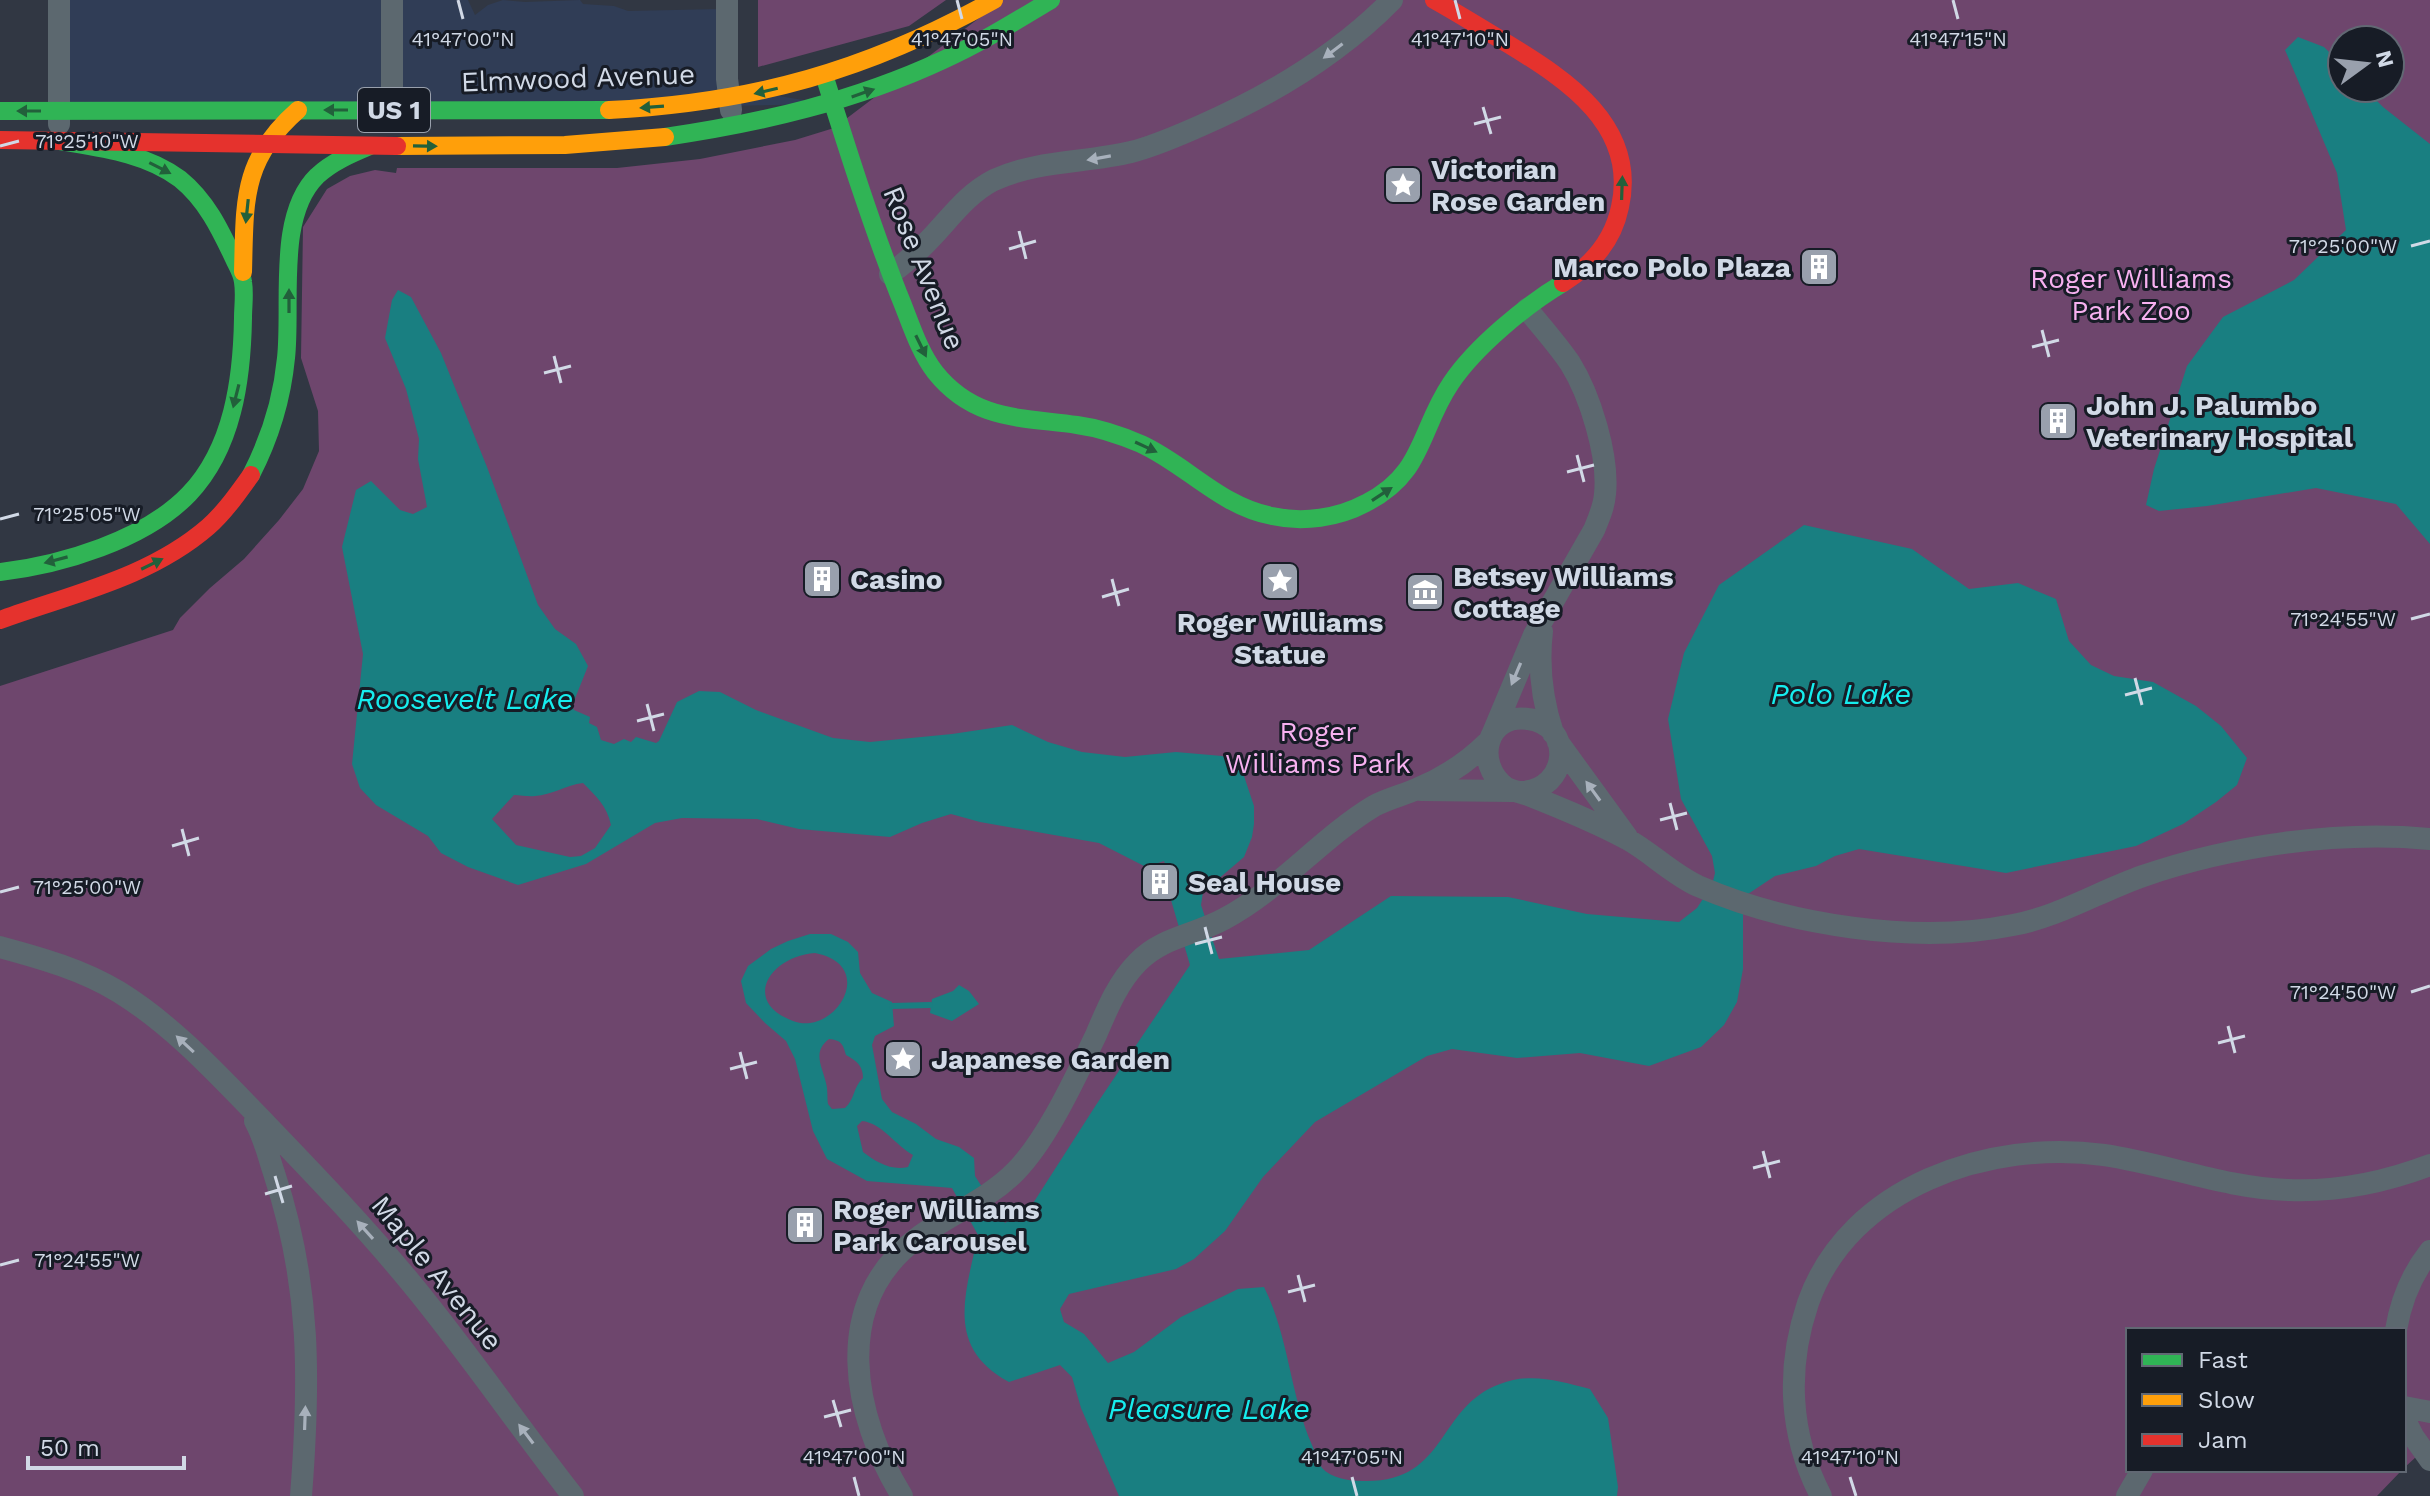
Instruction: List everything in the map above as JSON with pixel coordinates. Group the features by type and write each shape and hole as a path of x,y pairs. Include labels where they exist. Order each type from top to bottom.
{"main road":[{"name":"Elmwood Avenue","path":"0,111 622,109 729,99 824,75 914,41 994,0"},
{"name":"Elmwood Avenue","path":"0,140 370,146 587,144 734,127 833,103 880,87 951,57 1018,22 1051,0"},
{"name":"Rose Avenue","path":"824,75 890,274 928,361 945,383 971,405 1003,417 1081,426 1125,438 1161,454 1206,487 1238,504 1269,515 1296,519 1343,513 1371,501 1394,486 1414,462 1443,397 1457,374 1491,339 1527,309 1590,264 1614,228 1622,201 1623,175 1617,150 1601,118 1575,87 1544,65 1434,0"},
{"path":"0,572 54,562 123,537 174,507 188,494 220,447 236,400 244,347 243,279 250,180 263,145 277,127 298,110"},
{"path":"59,141 143,160 180,180 210,210 243,279"},
{"path":"0,620 154,563 191,541 216,519 239,492 262,454 283,391 289,349 290,237 297,205 313,179 323,170 333,162 370,146"}],"street":[{"path":"59,0 59,141"},
{"path":"392,0 392,110"},
{"path":"727,0 729,99 734,127"},
{"path":"890,274 920,250 966,201 990,182 1031,168 1144,148 1219,118 1306,71 1356,33 1392,0"},
{"path":"1527,309 1565,356 1585,392 1596,426 1605,478 1603,504 1594,530 1524,657 1487,750 1489,768 1498,782 1630,841 1698,886 1760,909 1880,930 1935,932 1993,928 2033,920 2143,876 2232,853 2333,840 2385,837 2430,839"},
{"path":"1416,790 1517,791 1538,789 1552,779 1561,756 1546,709 1540,659 1545,614"},
{"path":"902,1496 880,1457 861,1398 858,1351 864,1314 877,1283 894,1259 915,1240 990,1193 1017,1170 1067,1094 1113,997 1138,962 1158,946 1223,919 1375,806 1416,790 1451,771 1491,739 1503,724 1524,718 1537,721 1555,737 1630,841"},
{"path":"0,947 81,973 120,992 161,1023 241,1098 253,1116 266,1145 288,1215 301,1281 307,1364 301,1496"},
{"name":"Maple Avenue","path":"241,1098 413,1285 573,1496"},
{"path":"1821,1496 1805,1458 1795,1419 1795,1353 1805,1313 1821,1271 1841,1241 1868,1216 1919,1183 1948,1170 1984,1161 2063,1152 2107,1155 2230,1183 2287,1190 2354,1188 2430,1165"},
{"path":"2396,1328 2405,1293 2430,1251"},
{"path":"2406,1407 2430,1412"},
{"path":"2406,1422 2430,1460"},
{"path":"2127,1496 2141,1472"}],"shaded area":[{"path":"55,0 468,0 475,15 488,5 503,0 580,0 583,4 614,6 628,11 720,9 723,87 828,104 49,118"}],"green space":[{"path":"758,0 946,0 909,26 758,67"},
{"name":"Roger Williams Park","path":"1003,0 2430,0 2430,1444 2406,1466 2406,1328 2126,1328 2126,1472 2400,1472 2377,1496 0,1496 0,686 173,630 180,618 210,588 244,559 303,489 319,451 318,411 301,358 303,227 327,189 350,176 375,170 396,173 397,168 617,168 700,159 795,140 834,128"}],"water":[{"path":"2298,37 2324,47 2326,104 2380,104 2430,144 2430,544 2396,504 2316,488 2159,511 2146,505 2154,469 2187,366 2223,317 2294,280 2346,230 2337,173 2285,50"},
{"path":"398,290 411,297 441,353 538,605 555,629 576,644 588,666 572,706 590,717 589,723 597,727 601,740 614,744 624,739 631,742 636,737 656,743 677,702 699,691 720,692 756,710 833,738 870,742 1012,725 1048,742 1082,752 1125,757 1176,752 1231,759 1242,770 1254,806 1254,824 1244,857 1203,892 1201,905 1219,959 1309,950 1391,896 1508,897 1587,914 1679,922 1697,908 1712,885 1715,873 1712,856 1681,799 1668,719 1684,653 1719,585 1804,525 1912,549 1969,589 2018,583 2056,599 2069,641 2091,665 2114,676 2153,682 2196,706 2221,726 2247,758 2237,785 2216,802 2183,824 2136,846 2006,873 1859,849 1816,866 1775,876 1745,896 1743,969 1737,1002 1724,1025 1701,1047 1649,1066 1580,1053 1517,1058 1452,1049 1427,1056 1315,1122 1263,1177 1225,1231 1194,1259 1176,1269 1069,1294 1060,1309 1064,1322 1084,1334 1108,1363 1134,1352 1181,1317 1238,1289 1264,1287 1279,1326 1299,1406 1319,1463 1330,1474 1352,1480 1390,1479 1411,1470 1427,1458 1464,1409 1479,1395 1500,1384 1534,1378 1590,1389 1608,1418 1617,1496 1119,1496 1081,1408 1072,1377 1060,1365 1009,1382 989,1368 975,1352 967,1335 965,1298 978,1235 952,1188 867,1181 827,1159 813,1131 795,1059 786,1041 746,1003 741,981 748,966 788,941 810,934 831,934 848,942 858,952 860,973 872,993 892,1002 894,1026 875,1036 872,1045 882,1099 892,1112 974,1158 975,1176 1005,1223 1030,1208 1190,965 1171,900 1177,895 1164,861 1146,867 1099,843 951,814 890,837 799,829 757,819 682,818 655,823 586,864 518,885 468,867 441,853 428,836 376,805 360,788 352,764 363,654 342,547 356,490 371,481 400,510 413,514 427,507 418,459 419,439 406,389 385,338 392,300","holes":["583,783 597,797 611,825 595,848 581,856 570,857 516,845 492,819 514,795 541,795","815,953 834,960 844,971 847,984 844,998 835,1010 823,1019 809,1023 793,1021 777,1012 768,1002 765,991 775,971 799,956","829,1039 839,1042 846,1055 862,1070 863,1078 845,1108 832,1109 828,1104 820,1060 824,1044","862,1121 882,1130 913,1155 908,1167 884,1165 863,1152 857,1126"]},
{"path":"959,985 969,991 979,1004 952,1021 930,1013 932,999 953,991"}],"waterway":[{"path":"892,1006 930,1005"}],"traffic: fast":[{"path":"665,137 807,109 910,75 998,32 1051,0"},
{"path":"825,78 869,214 915,335 929,363 950,388 966,400 1000,414 1085,426 1133,441 1253,511 1284,518 1320,518 1355,508 1385,491 1410,465 1441,400 1461,369 1502,328 1563,283"},
{"path":"0,111 609,110"},
{"path":"0,572 24,569 101,548 149,525 171,510 189,494 216,456 237,388 242,341 242,279 218,226 205,206 180,179 152,163 122,153 59,141"},
{"path":"251,475 264,447 282,389 287,336 288,262 296,214 304,193 317,176 335,162 370,146"}],"traffic: slow":[{"path":"609,110 712,100 809,79 901,46 994,0"},
{"path":"243,272 246,203 256,165 279,128 298,110"},
{"path":"397,146 565,145 665,137"}],"traffic: jam":[{"path":"1434,0 1553,73 1593,109 1608,129 1618,152 1623,178 1617,219 1600,251 1563,283"},
{"path":"0,140 397,146"},
{"path":"0,620 108,583 161,559 208,527 226,509 251,475"}],"place":[{"name":"Victorian Rose Garden","path":"1403,185"},
{"name":"Marco Polo Plaza","path":"1819,267"},
{"name":"John J. Palumbo Veterinary Hospital","path":"2058,421"},
{"name":"Casino","path":"822,579"},
{"name":"Roger Williams Statue","path":"1280,581"},
{"name":"Betsey Williams Cottage","path":"1425,592"},
{"name":"Seal House","path":"1160,882"},
{"name":"Japanese Garden","path":"903,1059"},
{"name":"Roger Williams Park Carousel","path":"805,1225"}],"park label":[{"name":"Roger Williams Park Zoo","path":"2131,294"}],"water label":[{"name":"Polo Lake","path":"1841,693"},
{"name":"Roosevelt Lake","path":"465,698"},
{"name":"Pleasure Lake","path":"1209,1408"}]}
